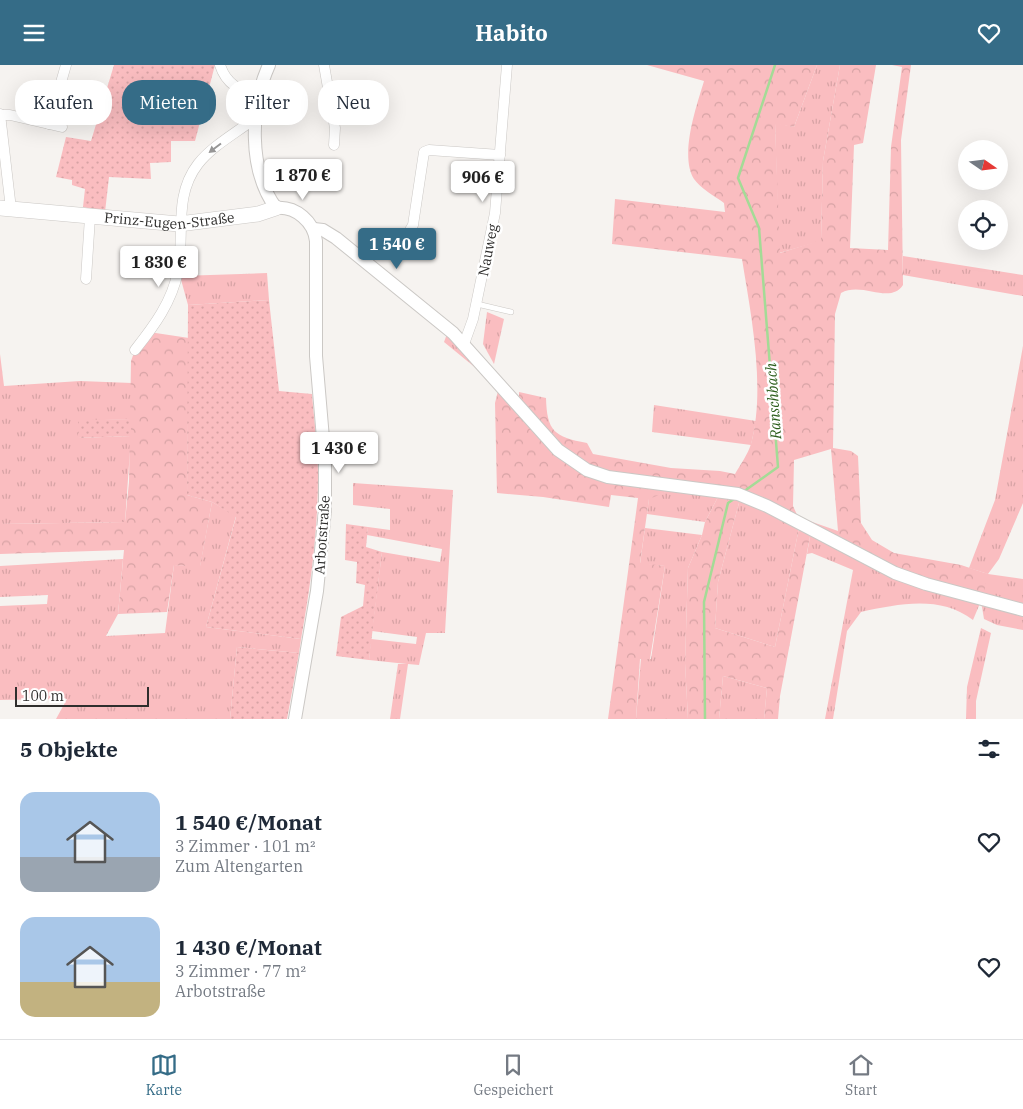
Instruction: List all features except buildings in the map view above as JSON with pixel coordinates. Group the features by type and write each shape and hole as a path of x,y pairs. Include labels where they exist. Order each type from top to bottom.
{"main road":[{"name":"Prinz-Eugen-Straße","path":"6,208 179,224 258,214 276,208"}],"street":[{"path":"62,80 66,65"},
{"path":"220,65 227,80"},
{"path":"264,80 269,65"},
{"path":"324,65 335,128 334,145"},
{"name":"Nauweg","path":"464,344 476,304 495,213 507,65"},
{"path":"0,114 15,116"},
{"name":"Prinz-Eugen-Straße","path":"0,114 6,208"},
{"path":"53,125 62,127"},
{"path":"135,350 163,313 177,278 179,224 186,191 196,166 210,151 246,125"},
{"path":"255,125 262,182 267,195 276,208 284,208 295,212 308,221 314,229 323,230 336,238 464,344 558,449 570,459 594,473 608,477 740,495 895,573 926,584 1023,610"},
{"path":"407,235 413,225 424,152 429,150 500,155"},
{"name":"Prinz-Eugen-Straße","path":"86,279 90,217"},
{"name":"Arbotstraße","path":"295,719 317,591 325,510 324,462 316,355 316,241 314,229"}],"lane":[{"path":"476,304 510,312"}],"green space":[{"path":"114,65 215,65 211,80 122,80 122,125 199,125 195,141 171,141 171,162 150,163 151,179 109,177 105,212 83,207 85,189 72,185 72,180 56,177 66,137 91,141 96,125 112,125 112,80 109,80"},
{"path":"647,65 817,65 794,127 775,124 780,253 821,240 823,161 840,65 876,65 863,143 854,145 850,248 888,250 891,147 902,67 892,65 911,65 901,140 903,285 897,291 891,293 849,290 841,293 835,314 833,448 851,451 858,456 861,523 872,540 894,553 961,565 988,574 982,600 953,592 811,531 780,696 778,719 764,719 767,688 723,676 719,719 688,719 685,663 688,568 702,535 705,522 719,495 674,489 649,499 640,563 665,566 650,659 640,659 636,719 608,719 638,498 611,495 609,507 543,497 497,493 495,403 499,387 519,404 519,392 546,398 548,418 554,431 567,438 587,443 593,454 671,468 720,471 735,474 751,444 757,399 756,351 742,259 612,244 615,199 725,212 724,203 704,189 694,179 688,157 691,130 704,81","holes":["831,449 838,531 798,517 793,506 794,460","740,499 799,528 775,647 715,628 718,582"]},
{"path":"817,65 840,65 823,161 821,241 779,253 775,123 794,127"},
{"path":"903,256 1023,275 1023,296 903,275"},
{"path":"267,273 269,300 188,305 180,276"},
{"path":"269,300 279,391 312,394 316,434 318,474 317,516 311,577 301,639 206,627 236,517 212,502 187,495 188,305"},
{"path":"487,312 504,319 494,364 483,344"},
{"path":"149,332 189,338 187,495 212,502 200,567 174,565 167,612 118,614 124,550 0,554 0,524 125,522 129,482 131,361 135,350"},
{"path":"447,334 488,378 444,342"},
{"path":"1023,346 1023,503 999,559 988,574 969,568 995,500"},
{"path":"0,354 4,386 80,381 132,383 131,419 78,421 78,438 131,436 125,522 0,524"},
{"path":"654,405 756,421 751,445 652,432"},
{"path":"131,419 131,436 78,438 78,420"},
{"path":"353,483 453,490 445,633 426,633 419,665 408,664 400,719 390,719 398,664 407,664 369,660 371,639 416,644 417,637 372,631 382,552 440,562 442,549 367,535 368,527 390,530 390,509 353,505"},
{"path":"674,489 719,495 705,522 647,514 649,498"},
{"path":"740,499 799,528 775,647 715,628 718,582"},
{"path":"212,502 236,516 206,627 301,639 299,653 237,647 230,719 56,719 67,699 0,700 0,606 47,604 48,595 0,597 0,566 123,559 118,614 106,636 165,633 174,565 200,566"},
{"path":"346,524 368,527 366,547 382,552 369,660 336,656 341,617 363,606 365,585 356,583 357,562 345,560"},
{"path":"645,528 702,535 688,568 685,663 688,719 636,719 641,658 651,659 665,566 640,564"},
{"path":"811,530 846,549 1023,579 1023,630 997,625 984,619 981,601 973,620 960,612 933,604 904,604 861,612 847,631 833,719 825,719 853,570 812,553 807,554"},
{"path":"981,628 991,633 976,701 976,719 966,719 967,687"},
{"path":"237,647 299,653 287,719 230,719"},
{"path":"723,676 767,688 764,719 719,719"}],"waterway":[{"name":"Ranschbach","path":"743,492 778,467 759,228 738,178 775,65"},
{"name":"Ranschbach","path":"705,719 704,602 728,503 734,499"}]}
